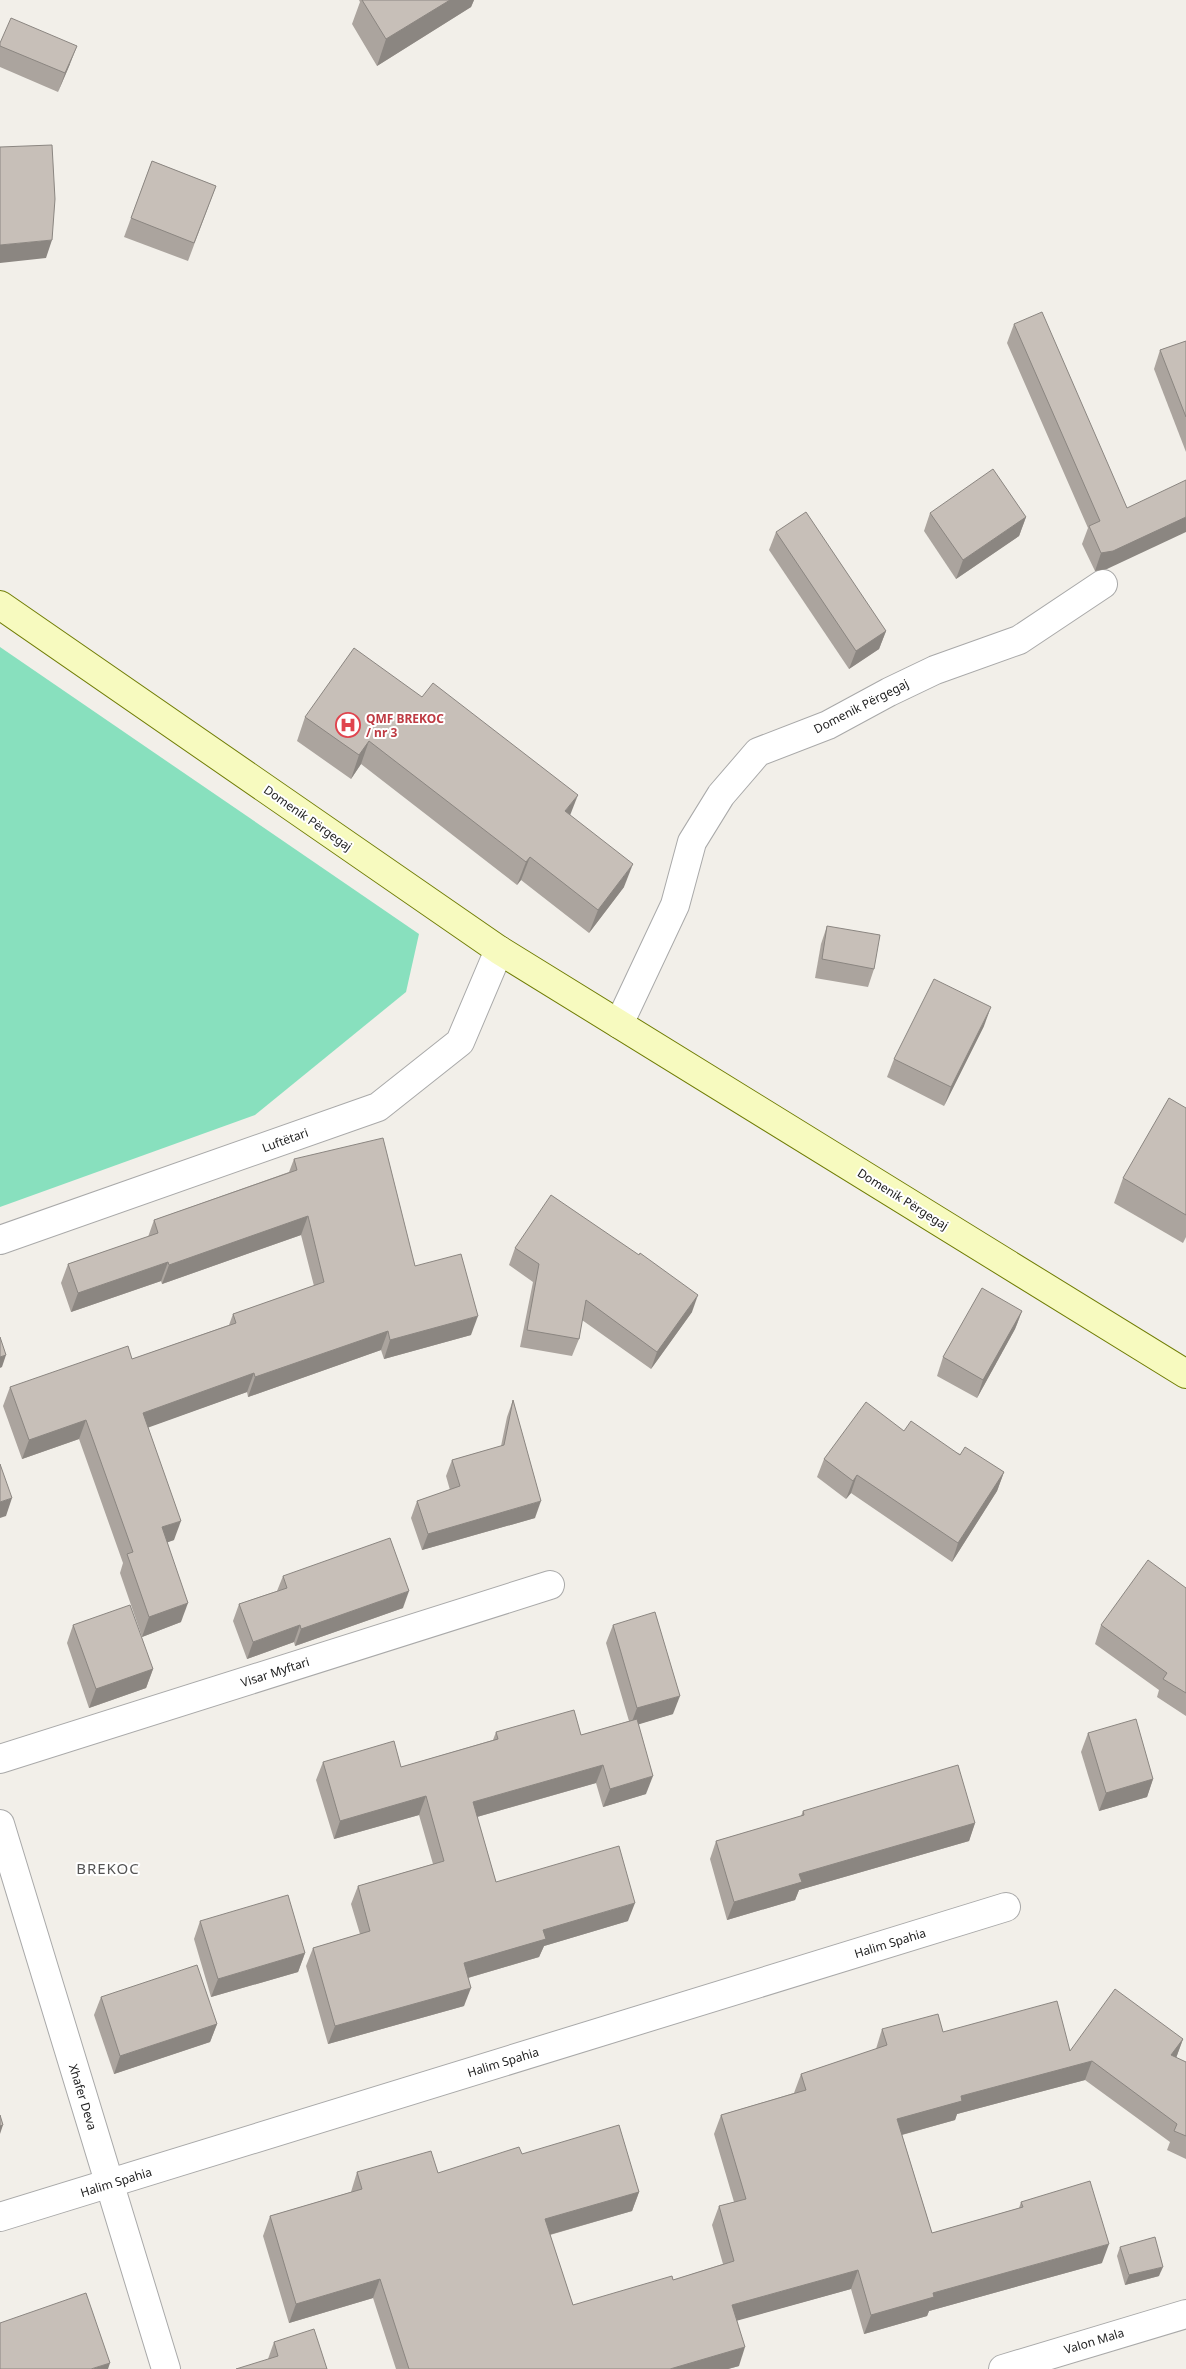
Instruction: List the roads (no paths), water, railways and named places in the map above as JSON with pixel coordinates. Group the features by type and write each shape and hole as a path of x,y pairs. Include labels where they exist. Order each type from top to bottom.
{"main road":[{"name":"Domenik Përgegaj","path":"0,605 499,950 1186,1374"}],"street":[{"name":"Domenik Përgegaj","path":"619,1024 675,904 692,842 721,795 758,752 828,725 889,692 936,670 1019,640 1103,584"},
{"name":"Luftëtari","path":"0,1240 378,1107 460,1042 499,950"},
{"name":"Visar Myftari","path":"0,1759 550,1585"},
{"name":"Xhafer Deva","path":"0,1824 166,2369"},
{"name":"Halim Spahia","path":"0,2217 1006,1907"},
{"name":"Valon Mala","path":"1003,2369 1186,2314"}],"place":[{"name":"QMF BREKOC / nr 3","path":"348,725"}],"district":[{"name":"BREKOC","path":"108,1868"}]}
